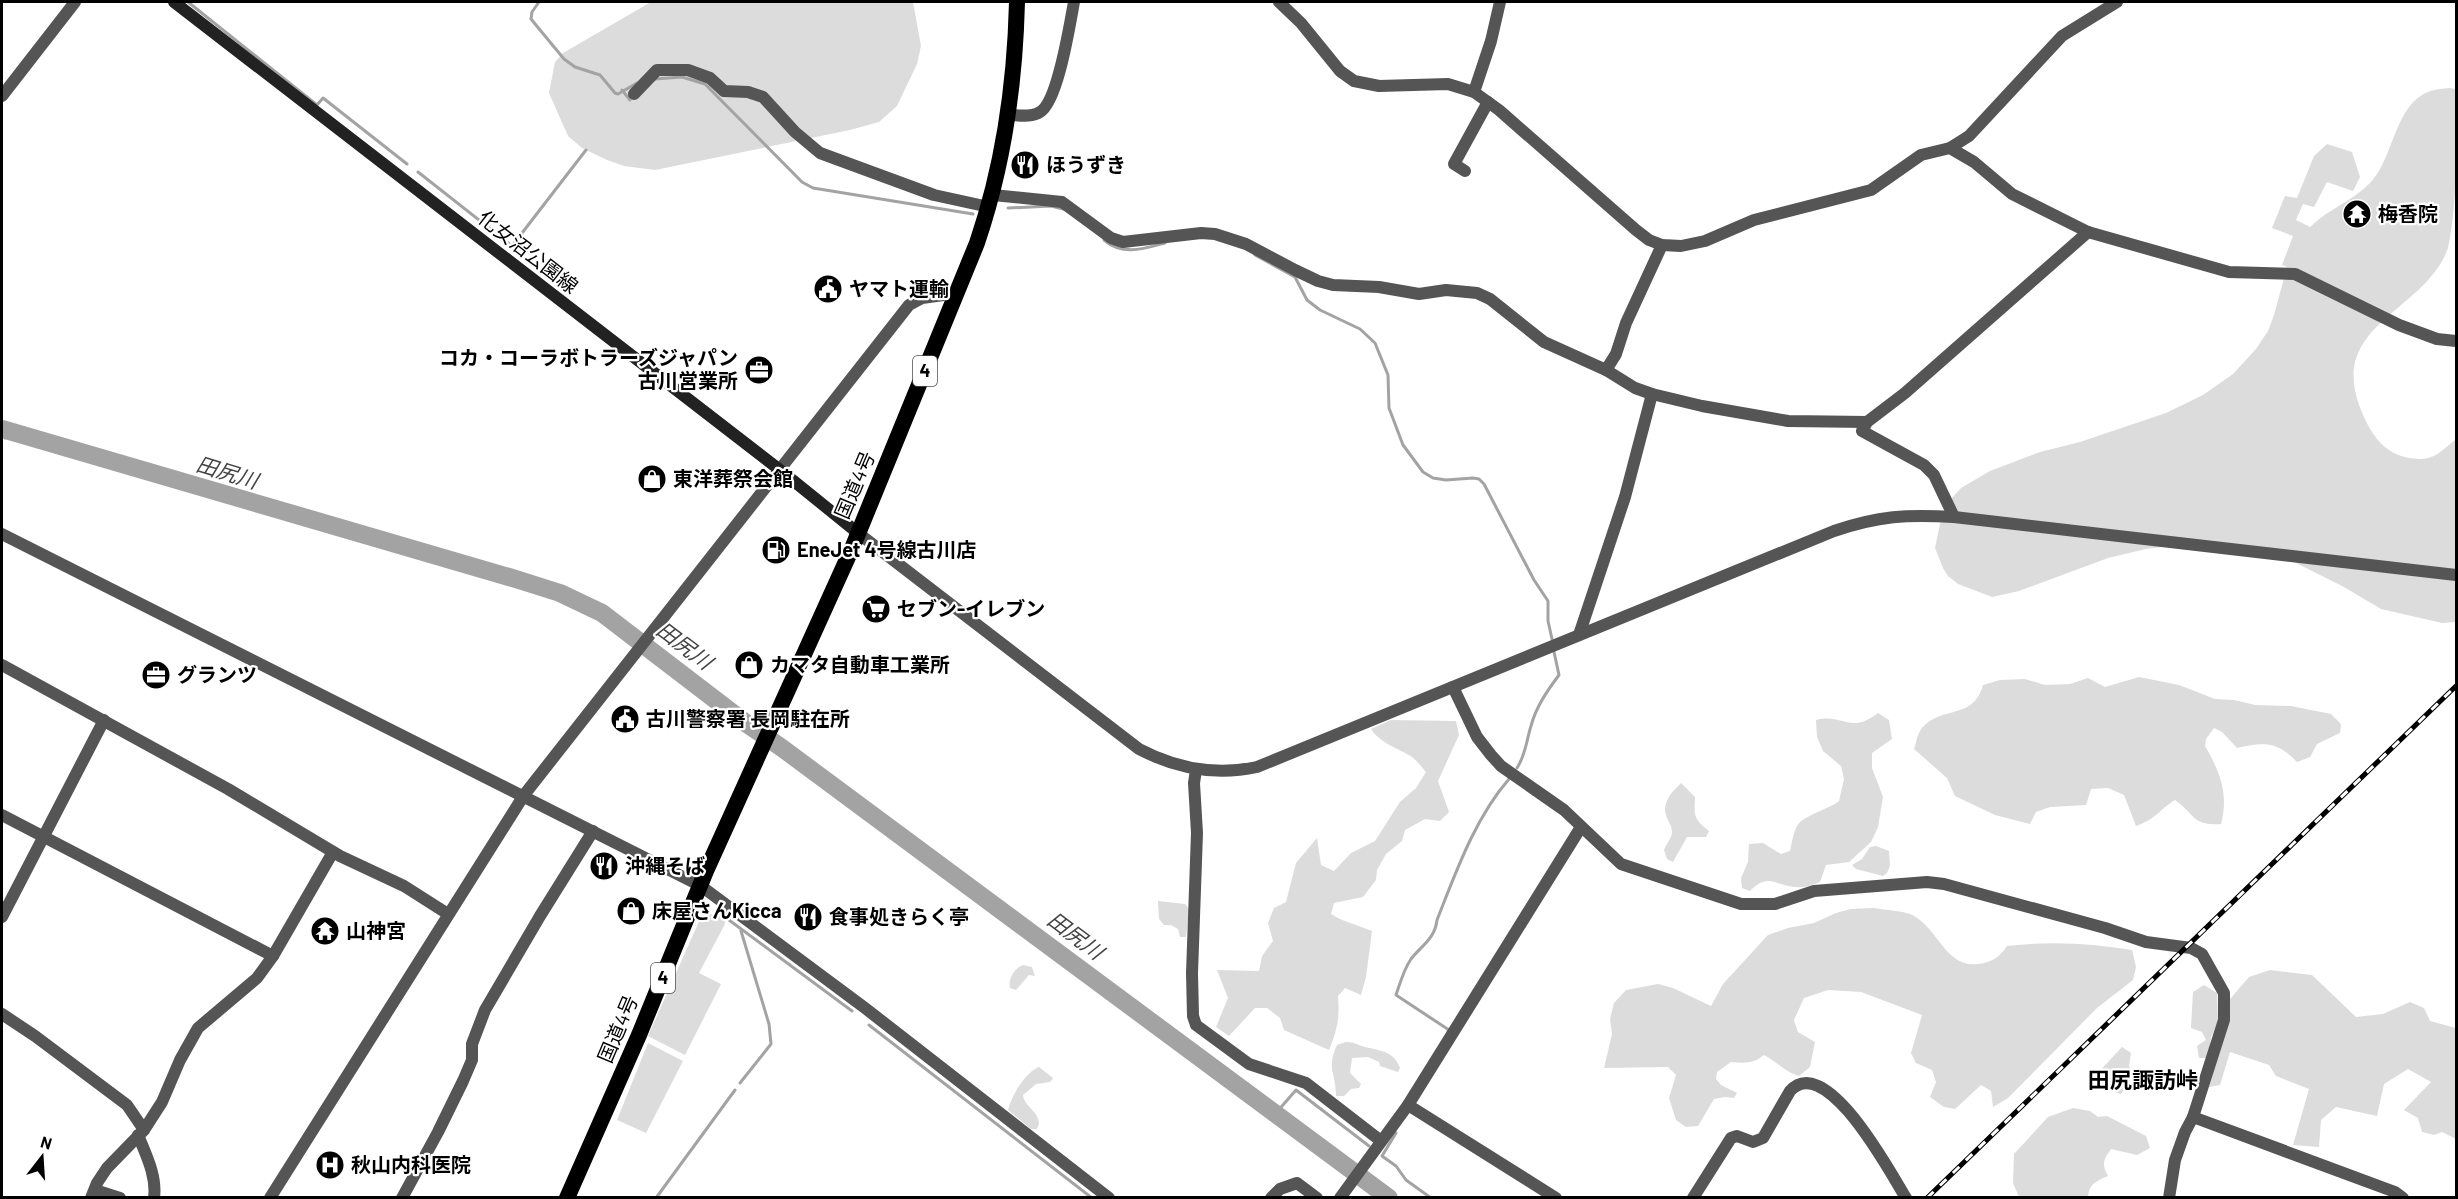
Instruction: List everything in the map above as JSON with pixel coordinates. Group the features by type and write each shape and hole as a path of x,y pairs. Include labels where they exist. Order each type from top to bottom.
{"highway":[{"name":"国道4号","path":"567,1197 757,758 858,533 958,293 991,201 1005,144 1016,44 1017,2"}],"main road":[{"name":"化女沼公園線","path":"174,2 780,470 858,533"}],"street":[{"path":"2,96 75,2"},
{"path":"1008,115 1035,115 1043,111 1052,96 1074,2"},
{"path":"1279,2 1301,24 1340,71 1354,81 1379,86 1448,84 1474,92 1649,240 1662,245 1681,246 1705,241 1754,220 1871,190 1921,155 1950,148 1969,136 2062,36 2117,2"},
{"path":"1474,92 1491,41 1500,2"},
{"path":"634,94 657,70 688,70 710,78 724,91 748,92 763,97 795,132 820,153 934,195 991,201 1062,202 1111,238 1123,242 1201,233 1215,234 1246,244 1318,281 1333,285 1379,287 1419,294 1446,291 1477,293 1490,298 1544,342 1606,370 1635,388 1652,394 1702,406 1788,421 1867,422"},
{"path":"1465,171 1454,164 1488,102"},
{"path":"1950,148 1974,162 2012,194 2088,232 2219,270 2295,274 2399,325 2437,339 2457,341"},
{"path":"1954,517 1934,475 1924,465 1866,435 1863,431 1867,422 1905,393 2088,232"},
{"path":"1606,370 1616,354 1626,323 1662,245"},
{"path":"270,1197 524,795 909,305 922,298 958,293"},
{"path":"1579,635 1625,497 1652,394"},
{"path":"858,533 1139,749 1177,765 1196,770 1234,772 1257,767 1711,580 1865,521 1894,516 1954,517 2457,575"},
{"path":"2,534 701,886 866,1008 1109,1197"},
{"path":"2,665 228,789 333,852 404,886 448,914"},
{"path":"1453,687 1477,737 1501,766 1564,810 1621,864 1741,904 1776,904 1814,891 1927,882 1944,884 2105,928 2146,942 2191,948 2202,954 2224,993 2224,1020 2193,1117 2175,1160 2169,1197"},
{"path":"2,917 104,720"},
{"path":"1196,770 1194,783 1197,833 1192,973 1193,1016 1196,1025 1250,1064 1306,1083 1381,1141"},
{"path":"2,815 273,956"},
{"path":"1343,1195 1408,1105 1581,826"},
{"path":"402,1197 463,1081 472,1060 472,1044 486,1010 540,916 593,831"},
{"path":"120,1197 93,1194 107,1168 141,1133 162,1102 180,1060 198,1028 257,978 273,956 333,852"},
{"path":"2,1014 127,1105 141,1133 155,1189 154,1197"},
{"path":"1693,1197 1731,1138 1737,1136 1753,1142 1763,1138 1790,1091 1795,1086 1803,1084 1824,1089 1845,1105 1906,1197"},
{"path":"1408,1105 1556,1197"},
{"path":"2193,1117 2395,1192 2403,1197"},
{"path":"1271,1197 1280,1189 1297,1183 1317,1197"}],"shaded area":[{"path":"651,2 913,2 921,46 917,64 897,106 879,122 655,170 624,166 582,148 568,136 549,93 555,62 563,53"},
{"path":"2456,89 2456,149 2455,191 2448,248 2436,271 2419,290 2365,340 2356,361 2354,386 2367,424 2375,437 2391,452 2414,459 2428,458 2456,439 2456,622 2442,623 2381,609 2344,587 2276,553 2170,546 2146,549 2108,558 2019,591 1992,597 1958,584 1948,576 1935,548 1940,524 1950,500 1961,488 1990,471 2040,452 2080,442 2166,413 2203,395 2233,374 2256,349 2268,331 2274,315 2287,267 2282,265 2293,236 2272,228 2285,196 2297,198 2314,156 2327,144 2352,152 2360,177 2353,191 2327,182 2314,207 2303,204 2296,220 2310,227 2370,183 2383,162 2405,113 2413,103 2428,92"},
{"path":"2139,677 2179,685 2215,699 2234,700 2255,705 2291,706 2331,714 2341,724 2340,733 2317,744 2310,757 2297,762 2283,750 2270,745 2237,748 2222,732 2214,728 2206,739 2205,746 2222,783 2224,803 2221,824 2199,821 2175,800 2153,817 2136,826 2124,795 2108,788 2091,789 2086,805 2050,807 2036,812 2030,824 1995,815 1955,796 1947,778 1914,749 1920,731 1927,723 1971,704 1983,685 2000,680 2025,679 2045,685 2070,684 2088,678 2105,687"},
{"path":"1878,713 1889,720 1892,739 1872,753 1872,768 1883,797 1878,827 1871,842 1849,862 1826,865 1820,882 1805,887 1796,887 1767,881 1750,891 1742,888 1741,878 1748,862 1749,844 1763,843 1781,854 1790,851 1794,832 1800,822 1839,801 1844,779 1841,766 1823,751 1817,737 1816,720 1833,719 1853,723 1868,719"},
{"path":"1391,720 1456,721 1459,735 1438,781 1449,812 1440,821 1425,819 1405,830 1402,841 1386,854 1377,870 1376,880 1363,897 1334,903 1331,914 1372,931 1366,977 1361,995 1345,988 1338,996 1337,1024 1329,1050 1284,1030 1280,1018 1267,1008 1255,1008 1229,1036 1216,1027 1228,998 1217,970 1259,971 1262,956 1273,941 1268,923 1274,908 1286,902 1296,863 1317,838 1321,865 1334,871 1351,853 1375,841 1400,802 1416,788 1426,772 1412,757 1385,742 1371,729"},
{"path":"1681,783 1695,797 1696,817 1709,831 1706,837 1687,837 1673,862 1667,859 1664,850 1672,832 1665,808 1671,795"},
{"path":"1876,846 1889,851 1890,866 1883,876 1856,869 1852,865 1862,859 1870,847"},
{"path":"1158,901 1185,904 1189,909 1186,937 1180,937 1178,929 1171,925 1164,925 1159,919"},
{"path":"1874,908 1911,914 1923,922 1950,954 1967,964 1991,961 2007,946 2070,943 2132,950 2136,967 2133,980 2097,1008 2008,1098 1993,1107 1991,1091 1981,1085 1955,1109 1944,1107 1930,1097 1936,1082 1932,1070 1916,1063 1911,1053 1922,1015 1861,992 1828,990 1804,998 1794,1020 1798,1032 1815,1042 1810,1067 1799,1076 1764,1055 1745,1063 1731,1062 1717,1072 1716,1079 1721,1085 1737,1093 1734,1098 1714,1099 1698,1126 1686,1127 1676,1120 1669,1098 1676,1075 1668,1067 1604,1068 1612,1034 1610,1019 1614,1003 1626,990 1658,984 1673,988 1711,1006 1723,984 1768,935 1814,923 1851,909"},
{"path":"724,911 725,924 699,973 721,984 685,1055 648,1036 701,917"},
{"path":"1023,965 1032,967 1035,976 1029,975 1016,990 1010,988 1012,974"},
{"path":"2270,970 2312,975 2356,1017 2383,1014 2410,1002 2424,1008 2430,1021 2456,1028 2456,1139 2442,1132 2434,1135 2422,1132 2418,1118 2404,1110 2431,1082 2408,1069 2384,1084 2377,1116 2336,1107 2321,1120 2319,1147 2293,1145 2309,1089 2276,1076 2269,1065 2230,1052 2220,1085 2209,1087 2228,1022 2230,999 2249,977"},
{"path":"2204,985 2217,993 2218,1023 2211,1037 2208,1058 2199,1058 2197,1046 2206,1040 2202,1032 2191,1028 2193,992"},
{"path":"1346,1042 1391,1055 1400,1068 1398,1072 1380,1066 1379,1062 1368,1057 1352,1058 1350,1073 1361,1084 1359,1088 1351,1089 1344,1096 1336,1096 1332,1060 1337,1045"},
{"path":"648,1043 683,1061 646,1133 617,1120"},
{"path":"2122,1047 2131,1053 2129,1066 2133,1075 2121,1094 2101,1087 2095,1076"},
{"path":"1039,1067 1053,1078 1050,1082 1036,1084 1023,1095 1024,1100 1038,1119 1037,1129 1031,1129 1008,1110 1019,1086 1029,1074"},
{"path":"2073,1108 2090,1111 2098,1117 2107,1116 2146,1136 2150,1148 2137,1155 2111,1149 2104,1162 2108,1176 2094,1184 2088,1197 2019,1197 2013,1183 2014,1154 2048,1117"}],"waterway":[{"path":"188,2 317,105 323,98 407,164"},
{"path":"539,2 532,12 531,19 564,59 575,67 600,75 618,94 637,83"},
{"path":"655,79 682,77 705,84 802,182 813,188 973,214"},
{"path":"622,90 630,100"},
{"path":"418,172 512,246 586,150"},
{"path":"1008,208 1051,206 1063,209"},
{"path":"1104,240 1126,250 1165,243"},
{"path":"1255,255 1295,277 1307,300 1320,310 1360,329 1375,343 1388,375 1389,408 1403,445 1423,472 1433,478 1446,480 1473,478 1479,479 1484,484 1534,580 1548,601 1548,621 1552,639"},
{"name":"田尻川","path":"2,429 509,577 560,593 602,613 747,724 1389,1198"},
{"name":"田尻川","path":"5,438 9,431"},
{"path":"1517,768 1524,753 1536,712 1559,675 1554,652"},
{"path":"1448,1032 1449,1030 1396,995 1409,963 1434,932 1451,883 1476,828 1509,779"},
{"path":"729,920 852,1011"},
{"path":"740,1083 771,1044 769,1024 741,931"},
{"path":"869,1025 1092,1198"},
{"path":"656,1198 735,1090"},
{"path":"1276,1113 1296,1090 1369,1146"},
{"path":"1394,1131 1396,1133 1382,1156 1396,1166 1406,1180 1431,1198"}],"railway":[{"path":"1927,1198 2456,686"}],"place":[{"name":"ほうずき","path":"1025,165"},
{"name":"梅香院","path":"2357,214"},
{"name":"ヤマト運輸","path":"828,289"},
{"name":"コカ・コーラボトラーズジャパン 古川営業所","path":"759,370"},
{"name":"東洋葬祭会館","path":"652,479"},
{"name":"EneJet 4号線古川店","path":"776,550"},
{"name":"セブン-イレブン","path":"876,609"},
{"name":"カマタ自動車工業所","path":"749,665"},
{"name":"グランツ","path":"156,675"},
{"name":"古川警察署 長岡駐在所","path":"625,719"},
{"name":"沖縄そば","path":"604,866"},
{"name":"床屋さんKicca","path":"631,911"},
{"name":"食事処きらく亭","path":"808,917"},
{"name":"山神宮","path":"325,931"},
{"name":"秋山内科医院","path":"330,1165"}],"district":[{"name":"田尻諏訪峠","path":"2143,1080"}]}
